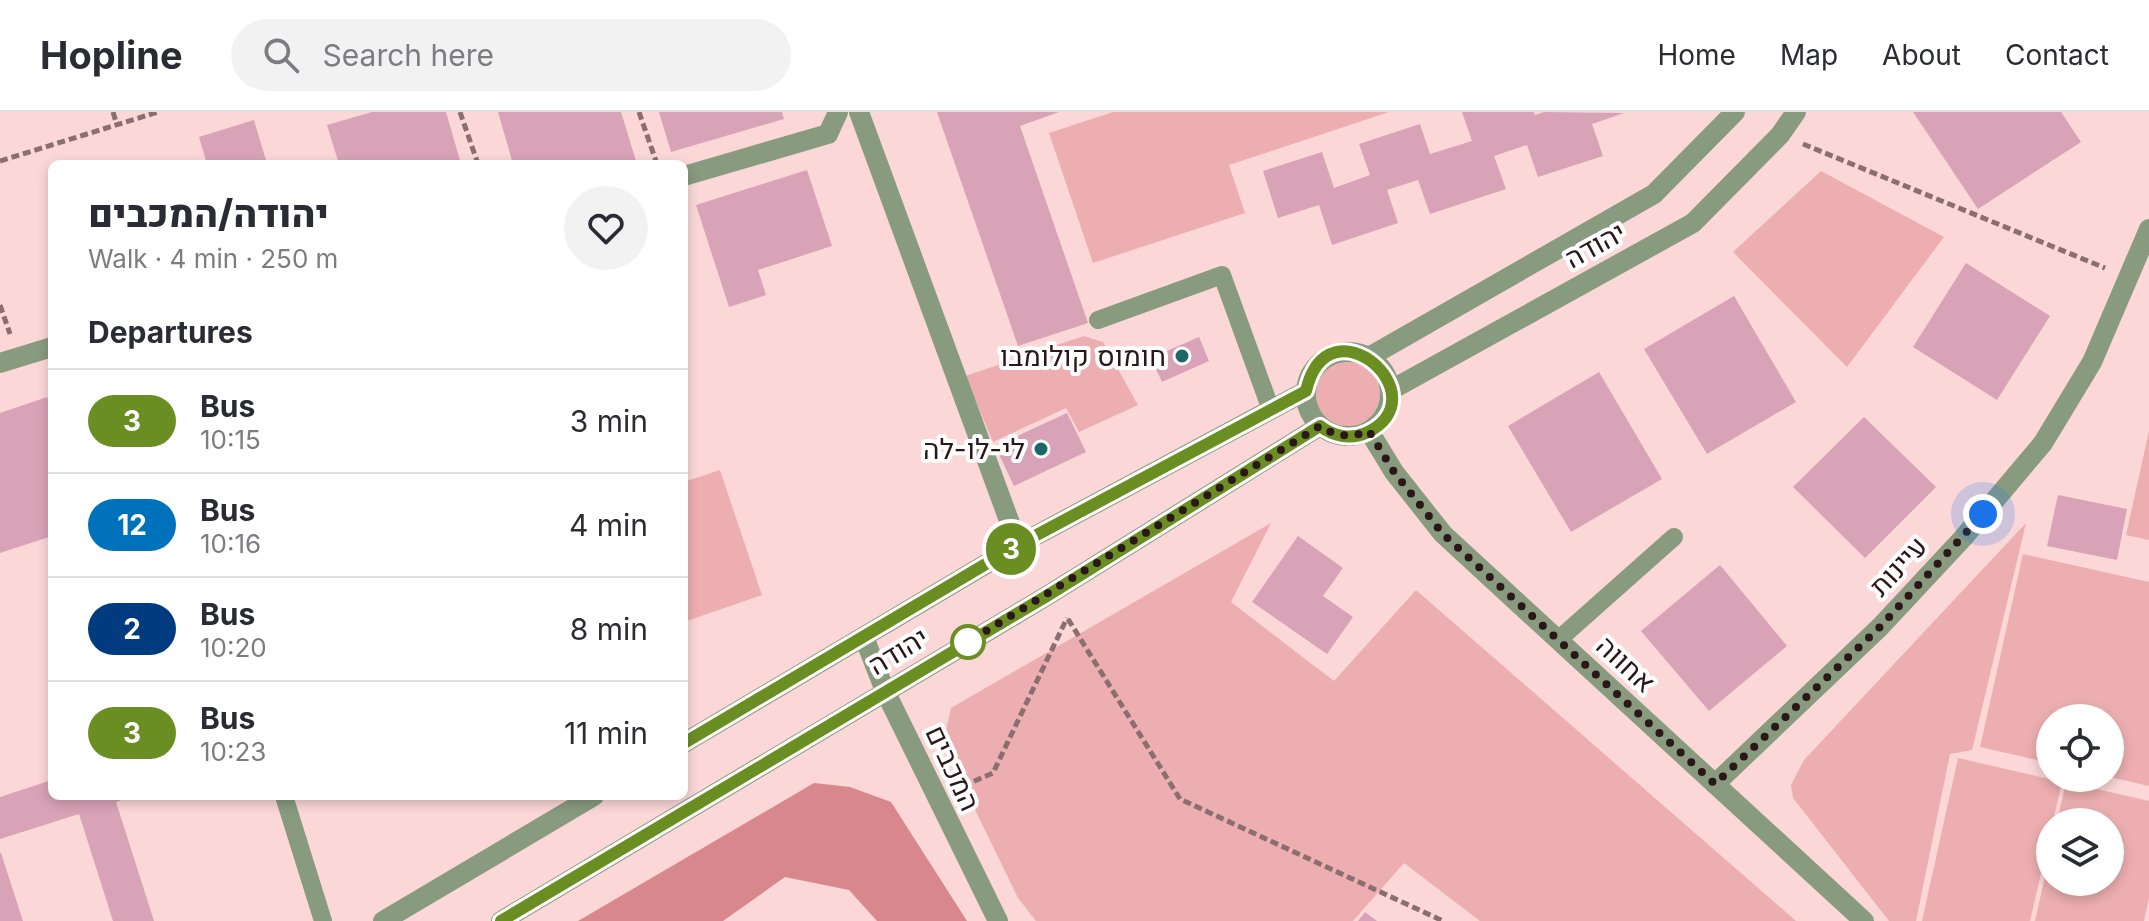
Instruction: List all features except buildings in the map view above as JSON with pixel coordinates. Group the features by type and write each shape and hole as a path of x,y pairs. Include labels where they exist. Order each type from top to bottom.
{"street":[{"path":"688,175 828,134 838,112"},
{"path":"859,112 1018,545"},
{"name":"יהודה","path":"1369,357 1654,194 1735,112"},
{"name":"יהודה","path":"1391,390 1693,223 1780,135 1796,112"},
{"name":"עיינות","path":"1715,784 1880,627 1963,538 2043,443 2092,362 2149,229"},
{"path":"0,363 48,348"},
{"path":"1341,352 1369,357 1387,377 1391,390 1386,414 1369,431 1349,436 1328,432 1320,426 1307,404 1309,377 1328,357 1341,352"},
{"name":"יהודה","path":"688,741 1018,545 1306,391"},
{"name":"יהודה","path":"501,921 1045,597 1320,426"},
{"name":"אחווה","path":"1369,431 1394,472 1443,534 1864,921"},
{"name":"המכבים","path":"864,637 885,691 998,921"},
{"path":"383,921 587,800"}],"lane":[{"path":"1098,320 1222,275 1271,410"},
{"path":"1558,640 1674,537"},
{"path":"285,800 323,921"}],"path":[{"path":"113,112 117,125"},
{"path":"0,161 158,112"},
{"path":"460,112 477,160"},
{"path":"639,112 656,160"},
{"path":"1780,135 2130,279"},
{"path":"1045,597 1068,619 1180,799 1443,921"},
{"path":"936,797 993,773 1068,619"}],"shaded area":[{"path":"1113,112 1389,112 1229,165 1245,213 1093,263 1049,133"},
{"path":"1821,171 1944,237 1847,367 1733,252"},
{"path":"1084,336 1103,342 1138,405 1079,432 1066,408 993,442 965,376"},
{"path":"1348,362 1366,368 1374,376 1380,394 1374,412 1366,420 1348,426 1330,420 1322,412 1316,394 1322,376 1330,368"},
{"path":"2149,431 2149,540 2126,535"},
{"path":"720,470 762,595 688,621 688,481"},
{"path":"1271,523 1231,602 1334,681 1416,590 1796,921 1480,921 1404,863 1353,921 1036,921 1018,898 943,744 951,708"},
{"path":"2026,523 1972,750 1950,754 1916,921 1889,921 1793,798 1791,785 1804,760"},
{"path":"2023,554 2149,582 2149,786 2124,780 2124,704 2036,704 2036,760 1980,747"},
{"path":"1958,758 2036,776 2036,792 2060,792 2056,808 2036,808 2036,895 2030,921 1922,921"},
{"path":"814,783 850,787 891,802 967,921 877,921 849,890 785,877 723,921 578,921"},
{"path":"2064,792 2110,792 2149,801 2149,898 2144,921 2035,921 2041,896 2124,896 2124,808 2060,808"}],"bus line":[{"name":"3","path":"501,921 1045,597 1320,426 1339,435 1359,435 1369,431 1379,424 1390,403 1391,390 1387,377 1380,365 1355,352 1341,352 1328,357 1309,377 1306,391 1018,545 688,741"}],"place":[{"name":"חומוס קולומבו","path":"1182,356"},
{"name":"לי-לו-לה","path":"1041,449"}],"route":[{"path":"968,642 965,644 1320,426 1339,435 1359,435 1369,431 1394,472 1443,534 1715,784 1880,627 1983,514"}]}
